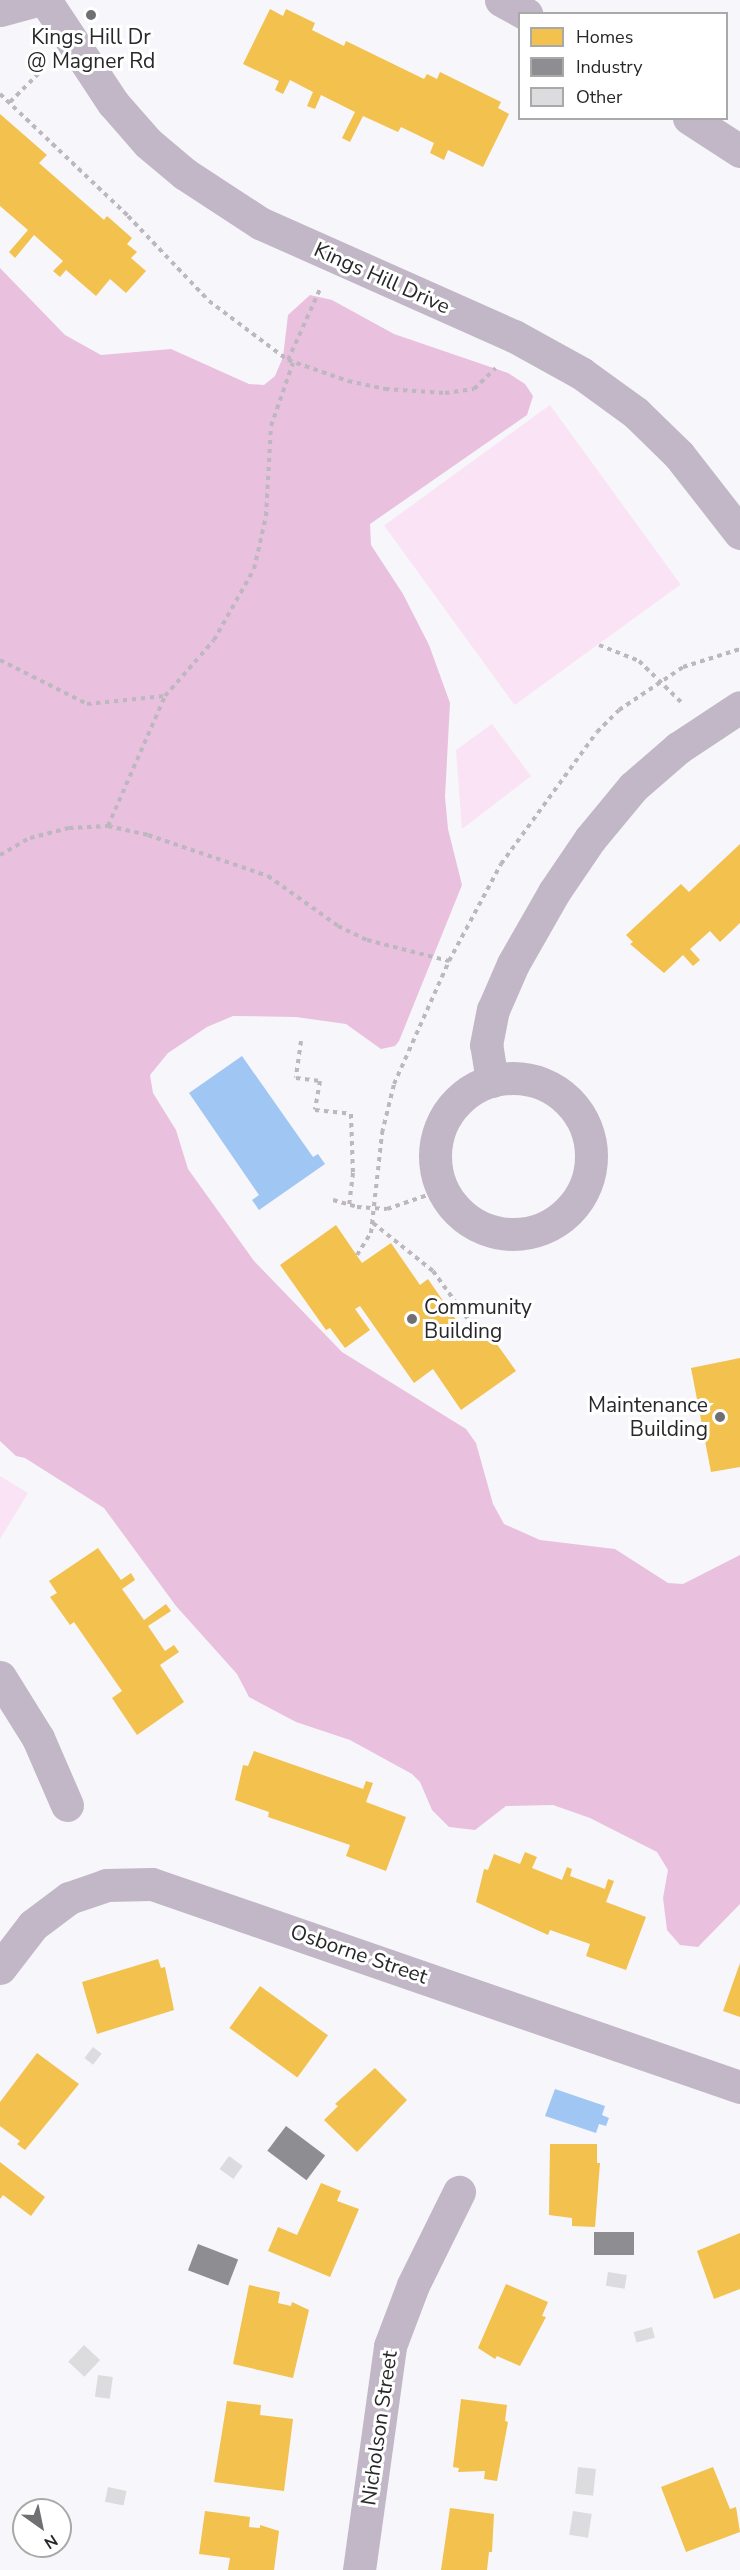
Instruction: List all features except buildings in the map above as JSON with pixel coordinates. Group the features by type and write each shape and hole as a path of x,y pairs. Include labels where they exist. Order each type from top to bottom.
{"street":[{"path":"0,10 38,0"},
{"name":"Kings Hill Drive","path":"45,0 72,45 129,123 184,174 241,213 334,257 514,336 581,373 636,413 698,476 740,533"},
{"path":"501,0 522,12"},
{"path":"692,120 740,151"},
{"path":"492,1081 486,1045 493,1010 539,916 590,839 633,788 707,727 740,707"},
{"path":"532,1080 568,1100 584,1123 591,1149 584,1189 558,1220 534,1232 507,1235 468,1221 442,1190 435,1164 441,1124 457,1101 492,1081 532,1080"},
{"path":"0,1677 38,1738 67,1805"},
{"name":"Osborne Street","path":"0,1968 33,1925 69,1898 106,1885 152,1884 740,2087"},
{"name":"Nicholson Street","path":"359,2570 390,2346 413,2285 459,2192"}],"path":[{"path":"10,102 72,45"},
{"path":"0,94 128,216 209,301 293,363 385,389 461,392 483,382 514,336"},
{"path":"288,360 334,257"},
{"path":"108,826 165,696 214,640 254,569 266,516 271,426 293,363"},
{"path":"599,645 645,666 707,727"},
{"path":"0,660 87,704 165,696"},
{"path":"0,855 40,834 108,826 245,866 280,882 355,934 450,961"},
{"path":"301,1041 296,1078 320,1081 315,1110 351,1114 353,1173 349,1205"},
{"path":"333,1200 349,1205 387,1209 442,1190"},
{"path":"372,1222 433,1271 478,1332"}],"shaded area":[{"path":"0,268 65,335 101,355 171,349 249,384 264,385 275,376 283,357 288,315 310,295 332,300 394,334 508,373 525,384 533,396 527,415 370,524 371,545 403,594 429,645 450,703 445,797 448,829 462,885 399,1041 395,1046 381,1049 346,1024 296,1017 233,1016 207,1027 168,1053 150,1075 153,1093 176,1130 188,1169 254,1261 342,1352 466,1429 476,1443 493,1504 504,1524 540,1540 615,1549 668,1583 683,1584 740,1555 740,1904 698,1947 680,1945 667,1930 663,1898 668,1870 657,1852 590,1818 553,1805 506,1806 475,1830 449,1827 432,1810 420,1782 412,1774 350,1740 296,1722 249,1697 237,1674 176,1606 104,1508 25,1458 16,1456 0,1441"},
{"path":"550,405 680,585 515,705 384,525"},
{"path":"492,724 531,776 462,829 456,750"},
{"path":"0,1476 28,1493 0,1539"}],"water":[{"path":"242,1056 313,1157 318,1154 325,1164 259,1210 252,1200 259,1195 189,1093"},
{"path":"555,2089 605,2106 602,2115 609,2118 606,2126 599,2124 596,2133 545,2116"}],"place":[{"name":"Kings Hill Dr @ Magner Rd","path":"91,15"},
{"name":"Community Building","path":"412,1319"},
{"name":"Maintenance Building","path":"720,1417"}]}
